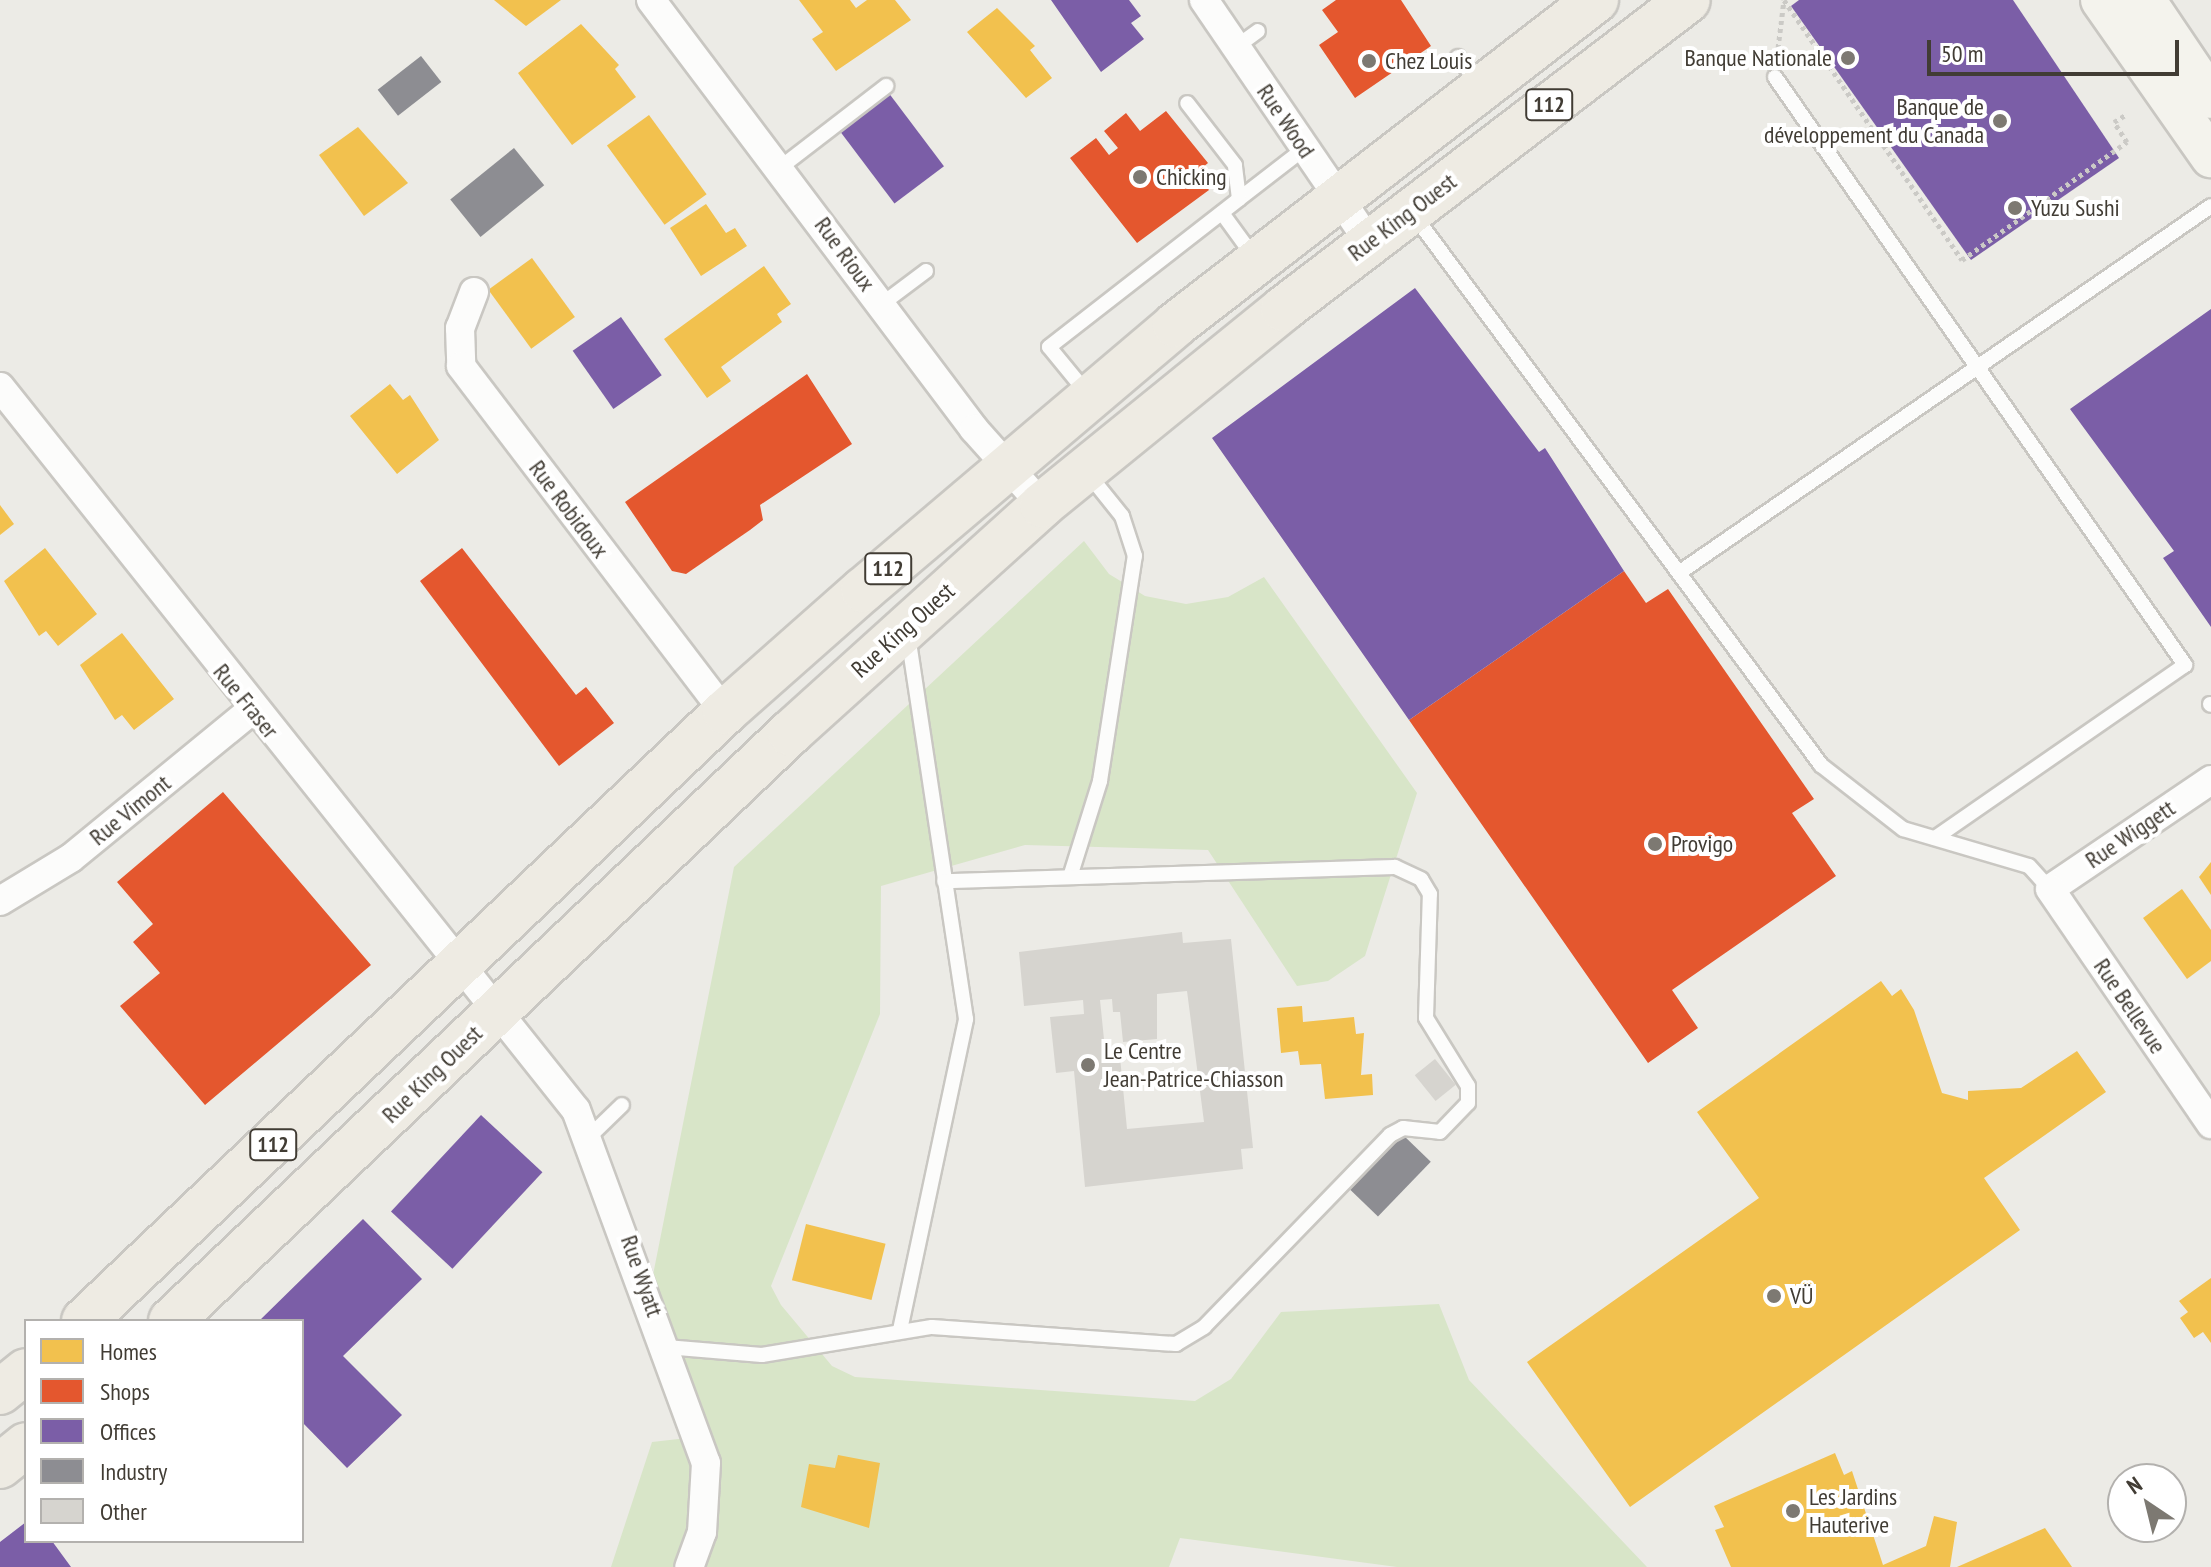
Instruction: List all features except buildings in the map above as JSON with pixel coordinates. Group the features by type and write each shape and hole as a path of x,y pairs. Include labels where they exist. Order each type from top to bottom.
{"main road":[{"name":"112","path":"86,1319 461,967 725,712 1007,467 1338,197 1469,72 1596,0"},
{"name":"Rue King Ouest","path":"173,1319 907,625 1042,505 1369,242 1688,0"},
{"path":"2101,0 2211,157"},
{"path":"2145,0 2211,98"},
{"path":"0,1392 24,1373"},
{"path":"0,1466 24,1447"}],"street":[{"name":"Rue Rioux","path":"651,0 1007,467 1042,505"},
{"name":"Rue Wood","path":"1204,0 1247,39 1305,148 1369,242"},
{"name":"Rue Robidoux","path":"474,292 460,328 461,366 725,712"},
{"name":"Rue Fraser","path":"4,399 498,1011"},
{"name":"Rue Vimont","path":"0,901 71,858 253,709"},
{"name":"Rue Wiggett","path":"2050,889 2211,780"},
{"name":"Rue Bellevue","path":"2050,889 2211,1124"},
{"name":"Rue Wyatt","path":"498,1011 591,1135 706,1463 702,1532 689,1567"}],"lane":[{"path":"1775,77 2185,665 1935,838"},
{"path":"781,167 886,86"},
{"path":"1187,103 1235,165 1239,199"},
{"path":"1091,397 1049,347 1305,148"},
{"path":"1683,570 2211,206"},
{"path":"1410,210 1683,570 1821,765 1876,813 1935,838 2029,866 2050,889"},
{"path":"1222,213 1257,260"},
{"path":"882,304 926,271"},
{"path":"1070,877 1100,781 1135,556 1122,516 1086,470"},
{"path":"900,1330 966,1019 907,625"},
{"path":"666,1347 762,1355 900,1330 1190,1339 1390,1135 1403,1128 1440,1132 1468,1103 1468,1086 1426,1018 1434,920 1421,879 1383,867 944,881"},
{"path":"591,1135 622,1105"}],"path":[{"path":"1775,77 1784,0"},
{"path":"1784,0 1962,260 2127,142 2114,122 2127,114"}],"green space":[{"path":"1084,541 1109,574 1145,596 1186,604 1228,597 1264,577 1417,793 1365,956 1328,981 1297,986 1208,850 1025,845 881,886 880,1014 771,1286 781,1305 832,1366 855,1377 1195,1401 1231,1379 1281,1312 1439,1304 1469,1380 1647,1567 1397,1567 1180,1538 1169,1567 611,1567 652,1442 696,1437 649,1295 734,867"}],"place":[{"name":"Banque Nationale","path":"1848,58"},
{"name":"Chez Louis","path":"1369,61"},
{"name":"Banque de développement du Canada","path":"2000,121"},
{"name":"Chicking","path":"1140,177"},
{"name":"Yuzu Sushi","path":"2015,208"},
{"name":"Provigo","path":"1655,844"},
{"name":"Le Centre Jean-Patrice-Chiasson","path":"1088,1065"},
{"name":"VÜ","path":"1774,1296"},
{"name":"Les Jardins Hauterive","path":"1793,1511"}]}
